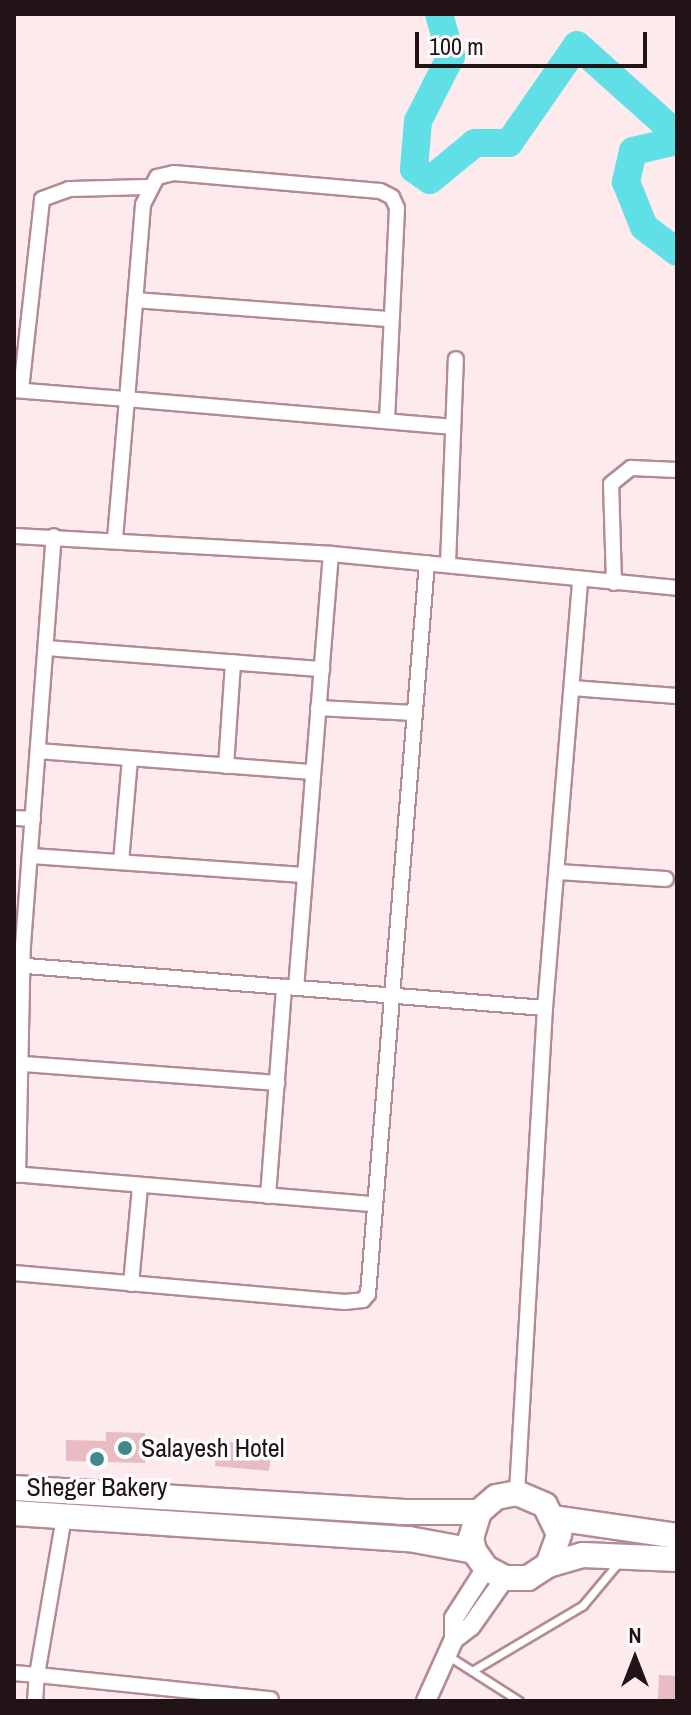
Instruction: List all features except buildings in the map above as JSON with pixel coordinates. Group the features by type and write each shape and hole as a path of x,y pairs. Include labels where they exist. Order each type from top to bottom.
{"main road":[{"path":"14,1488 416,1513 479,1512"},
{"path":"488,1566 471,1538 479,1512 496,1497 517,1493 532,1497 554,1518 559,1534 548,1565"},
{"path":"14,1513 409,1539 528,1578 548,1565 583,1555 677,1559"},
{"path":"554,1518 677,1536"}],"street":[{"path":"115,539 148,187 157,177 174,173 380,191 392,197 397,208 387,421"},
{"path":"148,187 69,189 42,199 18,390 453,427"},
{"path":"135,300 390,319"},
{"path":"448,564 456,359"},
{"path":"614,583 611,484 631,468 677,470"},
{"path":"14,536 115,539 331,554 448,564 580,581 677,588"},
{"path":"54,536 20,966 24,1064 16,1175 373,1204"},
{"path":"268,1196 277,1083 303,875 331,554"},
{"path":"14,1273 363,1300 371,1284 373,1204 390,995 407,855 414,713 427,563"},
{"path":"517,1493 545,1008 580,581"},
{"path":"47,648 322,669"},
{"path":"226,766 233,662"},
{"path":"572,688 677,696"},
{"path":"318,708 414,713"},
{"path":"38,751 312,772"},
{"path":"121,862 130,759"},
{"path":"14,818 33,819"},
{"path":"31,856 303,875"},
{"path":"558,872 666,879"},
{"path":"20,966 545,1008"},
{"path":"24,1064 277,1083"},
{"path":"131,1284 140,1187"},
{"path":"35,1701 64,1517"},
{"path":"426,1701 450,1647 454,1618 488,1566"},
{"path":"14,1673 271,1699"}],"lane":[{"path":"472,1671 583,1605 624,1555"},
{"path":"450,1647 472,1671 519,1701"}],"waterway":[{"path":"439,14 451,56 418,121 414,169 430,180 475,143 509,143 577,45 671,129 672,142 633,151 626,182 644,227 677,252"}],"place":[{"name":"Salayesh Hotel","path":"125,1448"},
{"name":"Sheger Bakery","path":"97,1459"}]}
